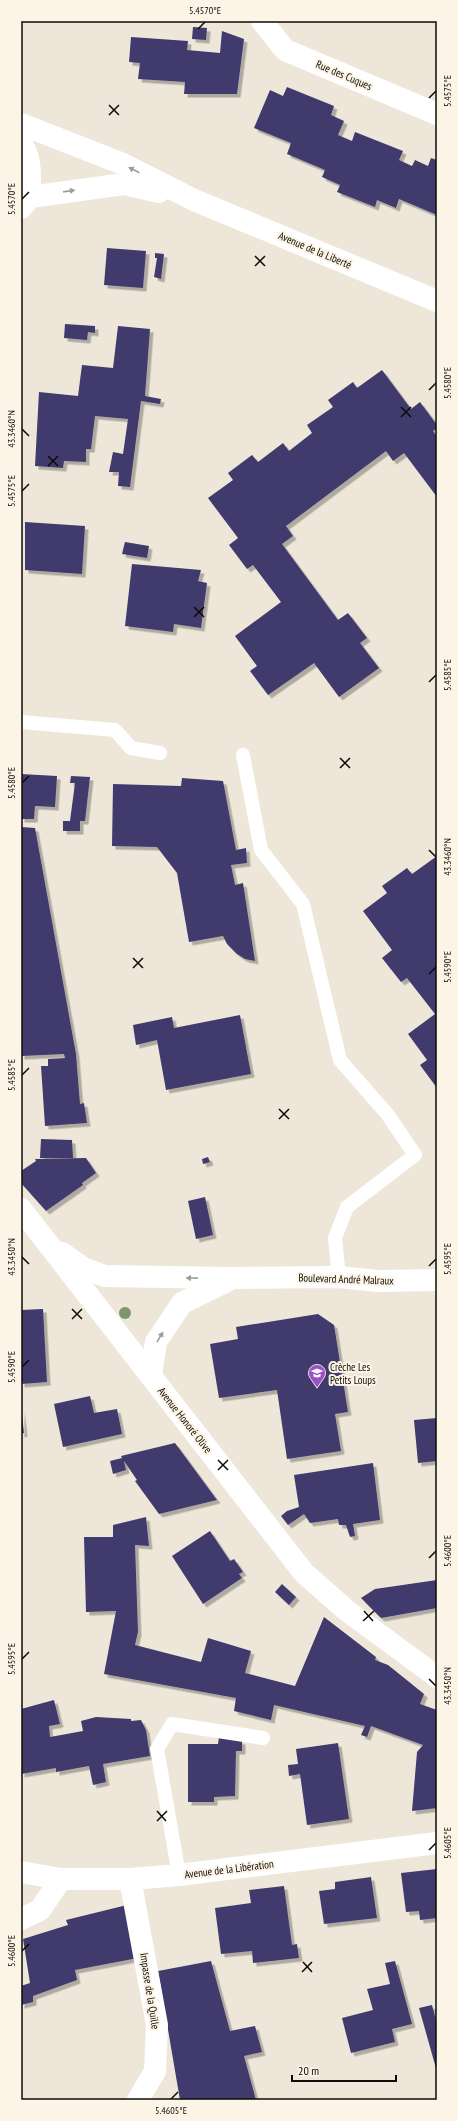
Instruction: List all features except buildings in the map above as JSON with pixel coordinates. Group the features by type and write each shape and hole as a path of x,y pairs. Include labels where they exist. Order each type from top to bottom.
{"street":[{"name":"Rue des Cuques","path":"262,21 284,50 437,114"},
{"name":"Avenue de la Liberté","path":"21,124 123,164 194,200 437,301"},
{"path":"21,143 24,147 29,166 26,202"},
{"name":"Avenue de la Liberté","path":"26,202 124,184 194,200"},
{"name":"Avenue Honoré Olive","path":"21,1209 304,1573 346,1610 437,1677"},
{"name":"Boulevard André Malraux","path":"45,1241 83,1268 106,1276 231,1278 339,1277 378,1281 437,1280"},
{"name":"Boulevard André Malraux","path":"151,1375 156,1342 182,1303 231,1278"},
{"name":"Avenue de la Libération","path":"21,1872 61,1880 130,1879 179,1875 437,1843"},
{"name":"Impasse de la Quille","path":"130,1879 157,2025 155,2071 138,2100"},
{"path":"21,1919 40,1910 61,1880"}],"lane":[{"path":"21,722 115,730 131,748 160,753"},
{"path":"243,755 261,850 303,904 340,1060 388,1115 415,1155 347,1207 334,1238 339,1277"},
{"path":"179,1875 157,1749 172,1724 263,1738"}],"place":[{"name":"Crèche Les Petits Loups","path":"317,1388"}]}
